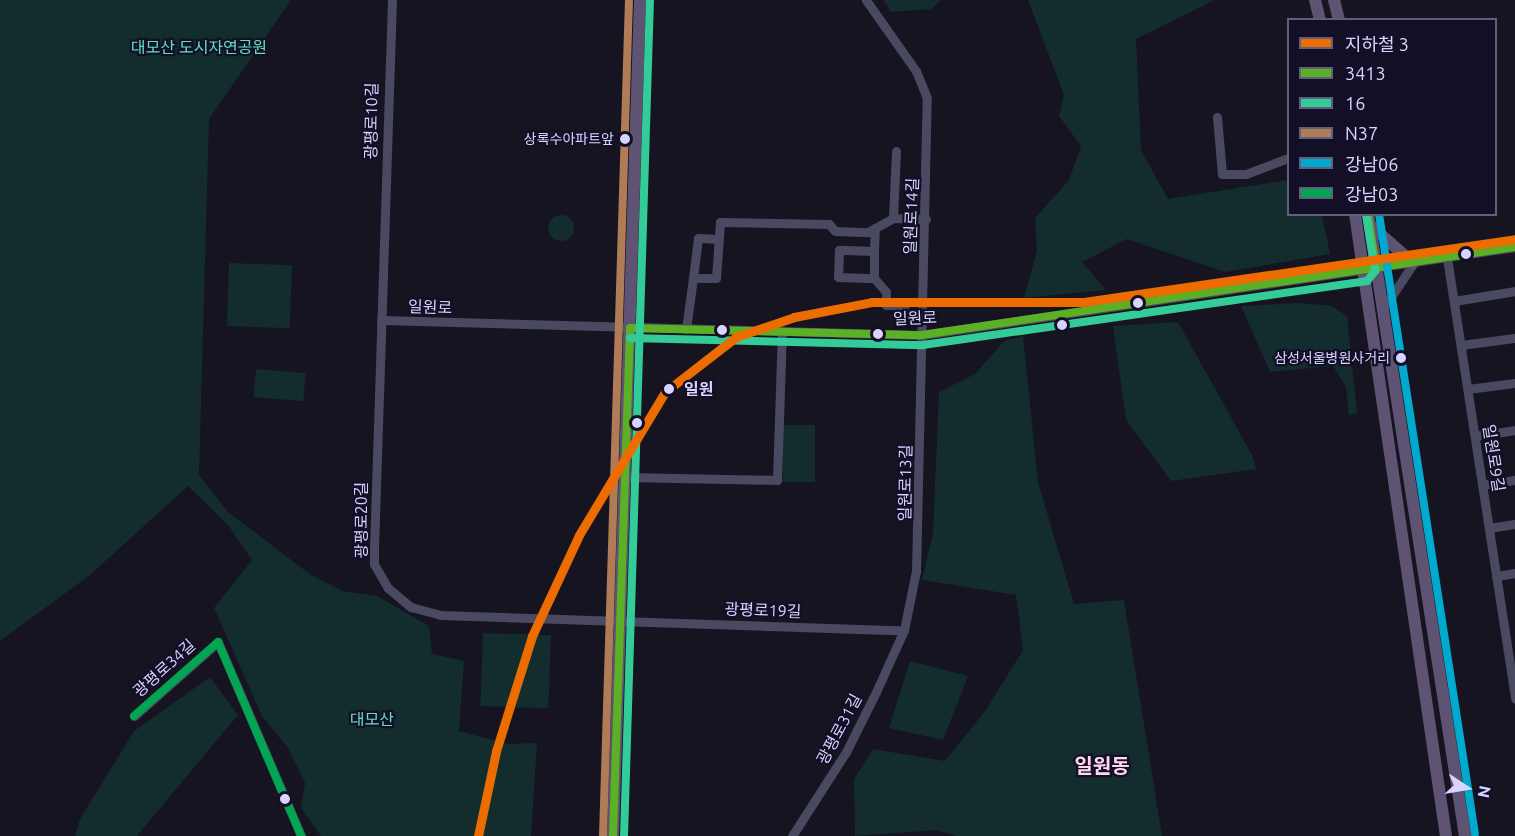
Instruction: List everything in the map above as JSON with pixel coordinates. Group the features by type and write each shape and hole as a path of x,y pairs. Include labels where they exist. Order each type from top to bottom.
{"main road":[{"path":"613,836 622,621 640,0"},
{"path":"1316,0 1320,18"},
{"path":"1334,0 1338,18"},
{"path":"1356,216 1382,311 1464,836"},
{"path":"1369,220 1370,270 1446,836"},
{"path":"1369,220 1413,263"}],"street":[{"name":"광평로10길","path":"383,244 392,0"},
{"name":"일원로14길","path":"866,0 916,72 927,98 922,335"},
{"path":"1217,117 1222,174 1246,174 1287,158"},
{"path":"893,219 896,151"},
{"path":"693,278 716,278 720,222 875,228 893,219 926,219"},
{"path":"875,228 874,278 886,292 886,305 905,305"},
{"path":"686,329 698,238 719,239"},
{"name":"광평로20길","path":"383,244 374,564 388,588 411,607 440,615 622,621"},
{"name":"일원로","path":"381,320 922,335 1515,247"},
{"path":"874,251 839,250 838,277 874,278"},
{"name":"일원로9길","path":"1448,258 1496,576 1513,668 1515,699"},
{"path":"1382,311 1413,263"},
{"path":"1454,301 1515,291"},
{"path":"626,477 777,480 782,332"},
{"name":"일원로13길","path":"904,630 916,571 921,506 922,335"},
{"path":"1461,345 1515,338"},
{"path":"1468,389 1515,383"},
{"path":"1475,436 1515,430"},
{"path":"1482,485 1515,480"},
{"path":"1489,528 1515,524"},
{"path":"1496,576 1515,573"},
{"path":"1503,620 1515,619"},
{"name":"광평로19길","path":"622,621 904,630"},
{"name":"광평로31길","path":"792,836 846,752 904,630"},
{"name":"광평로34길","path":"134,716 218,642 301,836"}],"green space":[{"path":"0,0 291,0 209,119 199,475 228,512 311,575 343,591 377,596 429,626 432,654 464,661 459,731 507,744 537,743 531,836 321,836 301,808 305,783 288,748 262,716 214,608 252,560 228,525 188,486 90,575 0,641"},
{"path":"884,0 941,0 931,9 891,12"},
{"path":"1028,0 1215,0 1136,39 1141,150 1168,199 1287,180 1287,216 1322,216 1330,254 1225,272 1127,239 1082,262 1106,290 1024,298 1037,251 1035,218 1069,180 1081,146 1059,116 1064,95"},
{"path":"561,215 570,219 574,228 570,237 561,241 552,237 548,228 552,219"},
{"path":"229,263 292,265 290,328 227,326"},
{"path":"1301,303 1332,306 1347,316 1357,413 1349,415 1346,387 1333,366 1270,372 1241,306"},
{"path":"1178,322 1252,455 1256,469 1171,481 1126,420 1113,326"},
{"path":"1023,336 1038,482 1074,604 1124,600 1162,836 956,836 936,830 855,836 854,779 873,749 945,761 986,710 1023,650 1016,595 922,580 933,533 939,392 975,374 1004,341"},
{"path":"256,369 306,373 303,401 254,397"},
{"path":"783,425 815,425 815,482 783,482"},
{"path":"483,633 551,635 548,708 480,706"},
{"path":"910,661 968,676 943,740 889,728"},
{"path":"210,677 238,715 137,836 75,836 80,819 134,731"}],"metro line":[{"name":"3","path":"478,836 496,751 532,636 579,535 665,392 736,337 794,317 872,302 1084,302 1515,239"}],"transit line":[{"name":"N37","path":"603,836 629,0"},
{"name":"16","path":"624,836 650,0"},
{"name":"16","path":"630,338 923,345 1367,281 1375,271 1366,216"},
{"name":"3413","path":"1368,216 1376,269"},
{"name":"강남06","path":"1379,216 1475,834"},
{"name":"3413","path":"630,328 922,335 1515,247"},
{"name":"3413","path":"613,836 630,328"},
{"name":"강남03","path":"134,716 218,642 301,836"}],"place":[{"name":"상록수아파트앞","path":"625,139"},
{"name":"삼성서울병원사거리","path":"1401,358"},
{"name":"일원","path":"669,389"}],"district":[{"name":"일원동","path":"1102,765"}],"park label":[{"name":"대모산 도시자연공원","path":"199,47"},
{"name":"대모산","path":"372,719"}]}
